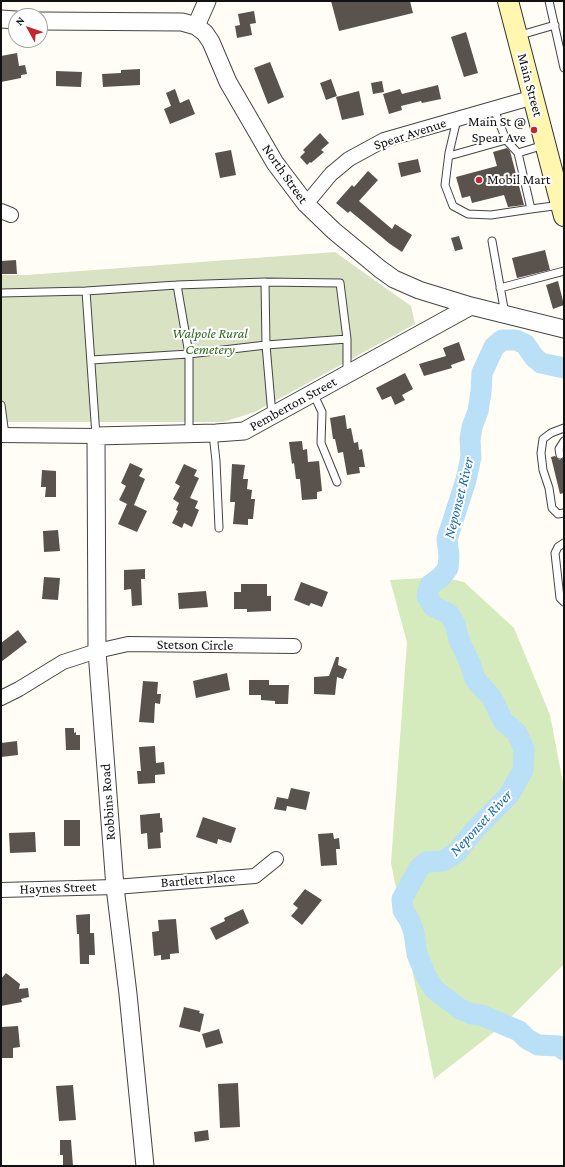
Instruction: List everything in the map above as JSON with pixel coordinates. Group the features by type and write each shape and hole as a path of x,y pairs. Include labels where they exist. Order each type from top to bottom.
{"main road":[{"name":"Main Street","path":"508,1 546,145 556,174 563,210"}],"street":[{"path":"48,21 182,22 196,26 207,1"},
{"name":"North Street","path":"196,26 205,33 211,42 228,82 275,163 306,204 334,231 380,269 394,279 419,290 471,306 564,329"},
{"name":"Spear Avenue","path":"306,204 331,174 349,159 371,146 384,140 534,97"},
{"name":"Pemberton Street","path":"3,435 96,436 244,431 471,306"},
{"name":"Robbins Road","path":"96,436 97,651 115,887 128,994 145,1166"},
{"name":"Stetson Circle","path":"1,698 20,689 62,662 97,651 128,644 294,646"},
{"name":"Bartlett Place","path":"115,887 255,876 276,860"},
{"name":"Haynes Street","path":"1,890 115,887"}],"lane":[{"path":"549,1 564,68"},
{"path":"517,36 555,25"},
{"path":"494,108 506,140 518,153 531,209"},
{"path":"457,119 449,156 445,185 453,206 468,214 491,215 531,209 563,210"},
{"path":"449,156 506,140"},
{"path":"518,153 546,145"},
{"path":"492,241 505,314"},
{"path":"500,288 564,271"},
{"path":"265,282 266,345 272,416"},
{"path":"1,293 86,291 177,285 265,282 340,283 347,339 347,374"},
{"path":"177,285 189,354 189,434"},
{"path":"86,291 96,436"},
{"path":"91,360 189,354 266,345 347,339"},
{"path":"312,393 322,412 321,444 336,482"},
{"path":"1,406 3,435"},
{"path":"564,428 551,433 543,440 542,453 543,470 549,488 552,508 558,514 564,513"},
{"path":"213,433 216,461 219,528"},
{"path":"560,455 559,449 564,441"},
{"path":"564,543 558,547 555,553 560,598 564,602"}],"green space":[{"name":"Walpole Rural Cemetery","path":"335,252 411,306 415,324 255,412 223,422 1,422 1,275 27,275"},
{"path":"441,577 464,582 514,628 550,715 564,788 564,964 503,1025 434,1079 391,863 407,642 390,580"}],"building":[{"path":"331,1 410,1 413,13 339,31"},
{"path":"254,11 256,23 250,24 252,35 237,38 235,26 240,25 238,14"},
{"path":"466,32 478,73 464,77 451,37"},
{"path":"17,53 19,66 25,65 27,74 21,75 21,78 1,82 1,56"},
{"path":"270,62 284,97 268,104 254,68"},
{"path":"140,69 140,85 103,87 102,74 121,73 121,70"},
{"path":"56,71 82,72 81,87 56,86"},
{"path":"331,79 337,96 326,100 320,83"},
{"path":"382,81 384,92 373,94 371,83"},
{"path":"438,85 441,99 422,103 421,101 401,106 402,110 389,114 383,94 400,89 402,94"},
{"path":"175,89 180,103 189,99 195,114 170,124 164,109 171,106 166,93"},
{"path":"359,91 364,115 342,120 336,97"},
{"path":"320,133 329,143 321,150 324,152 307,165 300,157 305,152 303,150"},
{"path":"507,148 510,151 524,205 508,207 504,195 472,203 470,196 462,198 456,177 497,166 493,152"},
{"path":"231,150 236,175 220,178 215,153"},
{"path":"418,159 421,172 401,177 398,163"},
{"path":"368,171 378,180 359,201 392,229 395,224 412,235 402,252 350,211 348,213 336,203 352,185 354,187"},
{"path":"459,236 463,249 455,251 451,238"},
{"path":"545,250 550,270 517,278 512,258"},
{"path":"16,260 17,274 1,274 1,261"},
{"path":"558,281 564,305 553,309 546,285"},
{"path":"459,342 465,360 451,365 452,368 424,376 419,364 446,356 443,348"},
{"path":"405,373 413,389 402,395 405,400 395,405 391,396 382,400 376,388"},
{"path":"345,415 347,429 351,428 354,443 358,442 359,450 362,449 365,467 359,467 360,473 347,475 343,452 338,453 335,439 333,439 330,418"},
{"path":"302,441 303,450 307,449 308,462 319,461 322,491 317,492 317,499 302,500 300,479 296,479 294,463 292,464 289,442"},
{"path":"555,456 559,460 564,458 564,493 560,494 551,457"},
{"path":"130,463 143,469 139,476 145,479 134,505 147,511 137,532 118,524 127,504 119,500 126,486 121,483"},
{"path":"184,464 197,470 194,476 199,478 190,498 198,501 195,508 199,510 192,527 184,523 182,528 172,523 178,511 176,510 179,503 173,499 180,486 175,483"},
{"path":"232,464 245,465 243,479 248,479 247,489 252,490 251,499 255,499 253,519 248,519 248,525 233,524 235,502 230,502"},
{"path":"42,470 56,471 56,497 45,497 46,487 41,487"},
{"path":"58,530 60,551 44,552 43,531"},
{"path":"145,569 145,579 141,579 142,605 132,606 131,589 124,590 124,570"},
{"path":"44,577 60,578 58,600 42,599"},
{"path":"301,582 328,592 322,607 311,603 309,606 294,600"},
{"path":"241,584 267,584 267,596 271,596 271,611 247,612 247,609 234,609 234,592 241,592"},
{"path":"206,591 208,607 179,609 178,593"},
{"path":"18,630 27,642 1,662 1,643"},
{"path":"336,657 339,657 338,665 347,669 343,679 337,677 335,695 314,694 314,677 329,676"},
{"path":"227,673 230,690 196,698 193,681"},
{"path":"249,680 269,680 269,685 289,685 288,704 275,704 275,701 261,700 261,695 249,695"},
{"path":"143,681 158,682 157,694 161,694 160,704 155,703 154,723 139,722"},
{"path":"65,728 74,728 74,733 76,732 76,735 80,735 80,750 66,750"},
{"path":"17,741 18,755 1,757 1,743"},
{"path":"155,746 156,763 164,762 165,774 155,775 155,783 138,784 137,771 141,771 139,747"},
{"path":"291,788 310,792 306,810 287,806 286,811 274,809 277,797 288,799"},
{"path":"160,813 163,832 160,833 161,848 148,849 147,833 141,834 140,815"},
{"path":"203,817 236,828 231,843 218,839 217,844 196,837"},
{"path":"64,820 80,820 80,846 64,846"},
{"path":"35,832 36,852 10,853 9,833"},
{"path":"333,833 334,839 339,838 340,849 336,849 337,865 321,866 318,834"},
{"path":"305,889 322,900 302,925 291,916 298,908 293,904"},
{"path":"243,909 249,923 216,940 210,928 225,921 224,918"},
{"path":"90,914 90,933 94,933 95,955 89,955 89,964 80,964 79,934 77,934 76,915"},
{"path":"176,919 179,953 170,954 170,959 161,960 161,955 154,956 152,932 159,931 158,920"},
{"path":"6,973 20,984 19,989 28,988 29,997 21,999 22,1002 1,1006 1,979"},
{"path":"184,1007 200,1011 199,1013 204,1014 200,1032 179,1027"},
{"path":"18,1026 20,1047 13,1048 13,1058 1,1058 1,1027"},
{"path":"219,1029 223,1043 206,1048 202,1034"},
{"path":"238,1083 240,1127 220,1128 218,1084"},
{"path":"73,1085 76,1120 59,1121 56,1086"},
{"path":"208,1130 209,1140 195,1142 194,1132"},
{"path":"60,1140 71,1140 73,1166 63,1166 63,1155 60,1155"}],"waterway":[{"name":"Neponset River","path":"564,368 541,363 534,357 525,344 516,340 502,340 494,347 482,373 478,411 472,427 470,439 471,457 466,480 447,539 449,556 448,568 441,577 430,585 427,596 433,606 449,614 455,624 459,640 470,663 475,679 492,698 503,721 517,733 524,749 523,770 509,795 474,831 456,853 443,861 426,862 419,868 402,899 403,910 410,921 414,933 417,954 426,976 434,989 460,1009 472,1014 481,1015 519,1031 527,1039 538,1045 559,1046 564,1050"}],"place":[{"name":"Main St @ Spear Ave","path":"534,130"},
{"name":"Mobil Mart","path":"479,180"}]}
